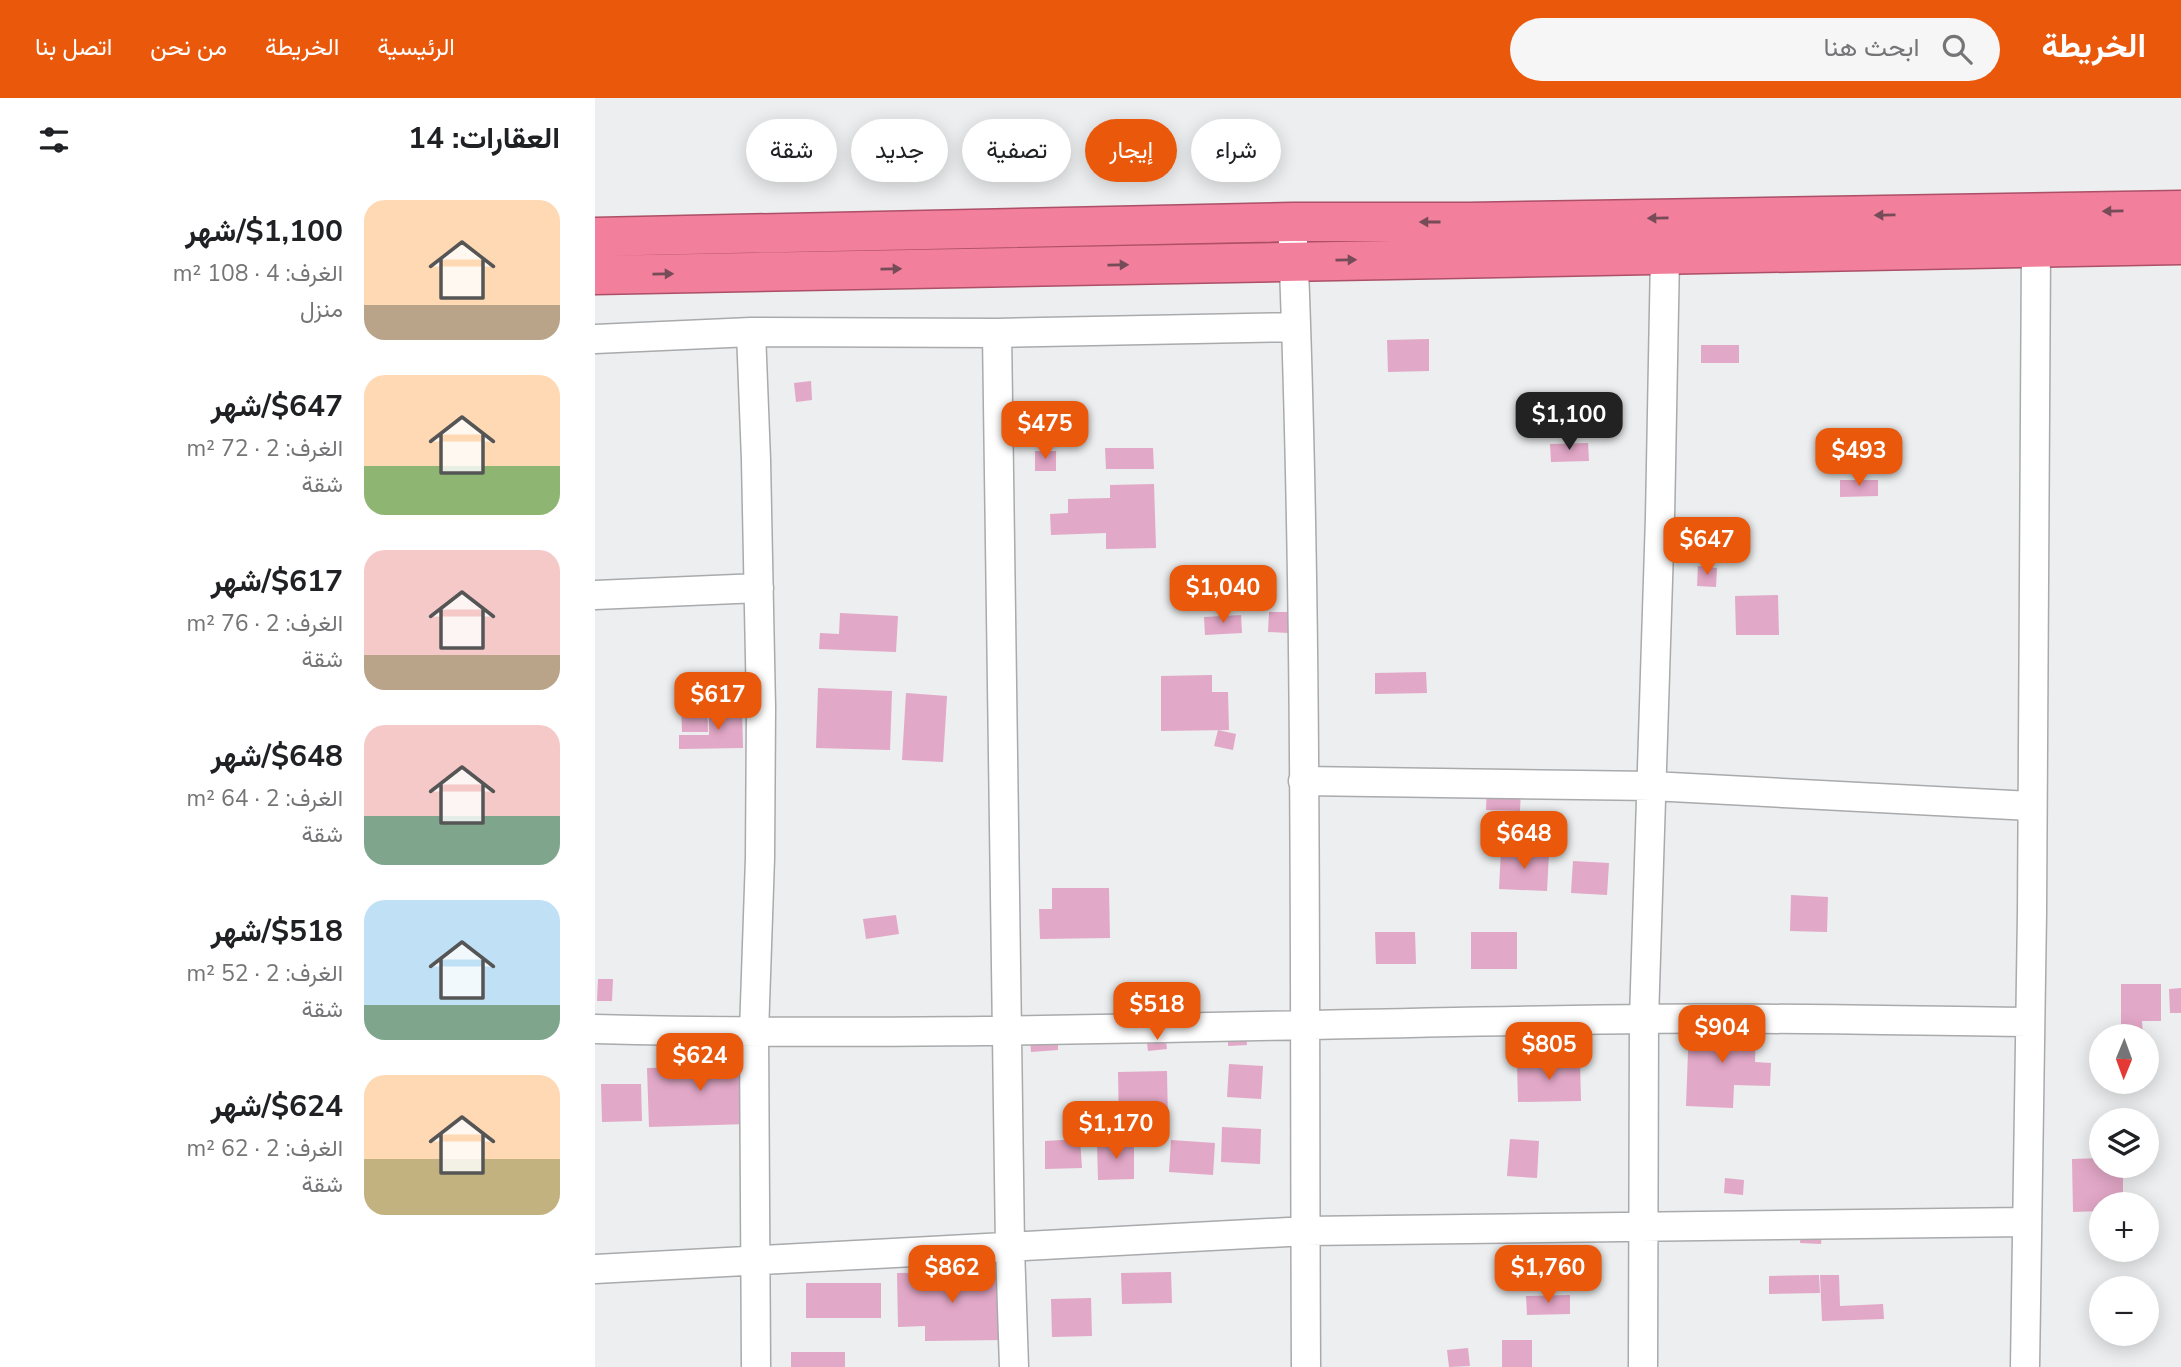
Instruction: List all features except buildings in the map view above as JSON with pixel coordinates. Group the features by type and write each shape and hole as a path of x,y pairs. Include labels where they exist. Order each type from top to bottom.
{"highway":[{"path":"595,237 1292,222 1469,222 2181,210"},
{"path":"595,275 2181,245"}],"street":[{"path":"1292,222 1301,553 1306,1025 1306,1367"},
{"path":"2025,1367 2035,249"},
{"path":"1643,1367 1644,1019 1665,256"},
{"path":"595,339 751,332 997,333 1294,327"},
{"path":"751,332 759,588 760,858 754,1033 756,1367"},
{"path":"997,333 1014,1367"},
{"path":"595,595 759,588"},
{"path":"1303,781 1652,786 2031,806"},
{"path":"595,1029 754,1033 1007,1031 1644,1019 2029,1022"},
{"path":"595,1269 1306,1231 2026,1222"}]}
